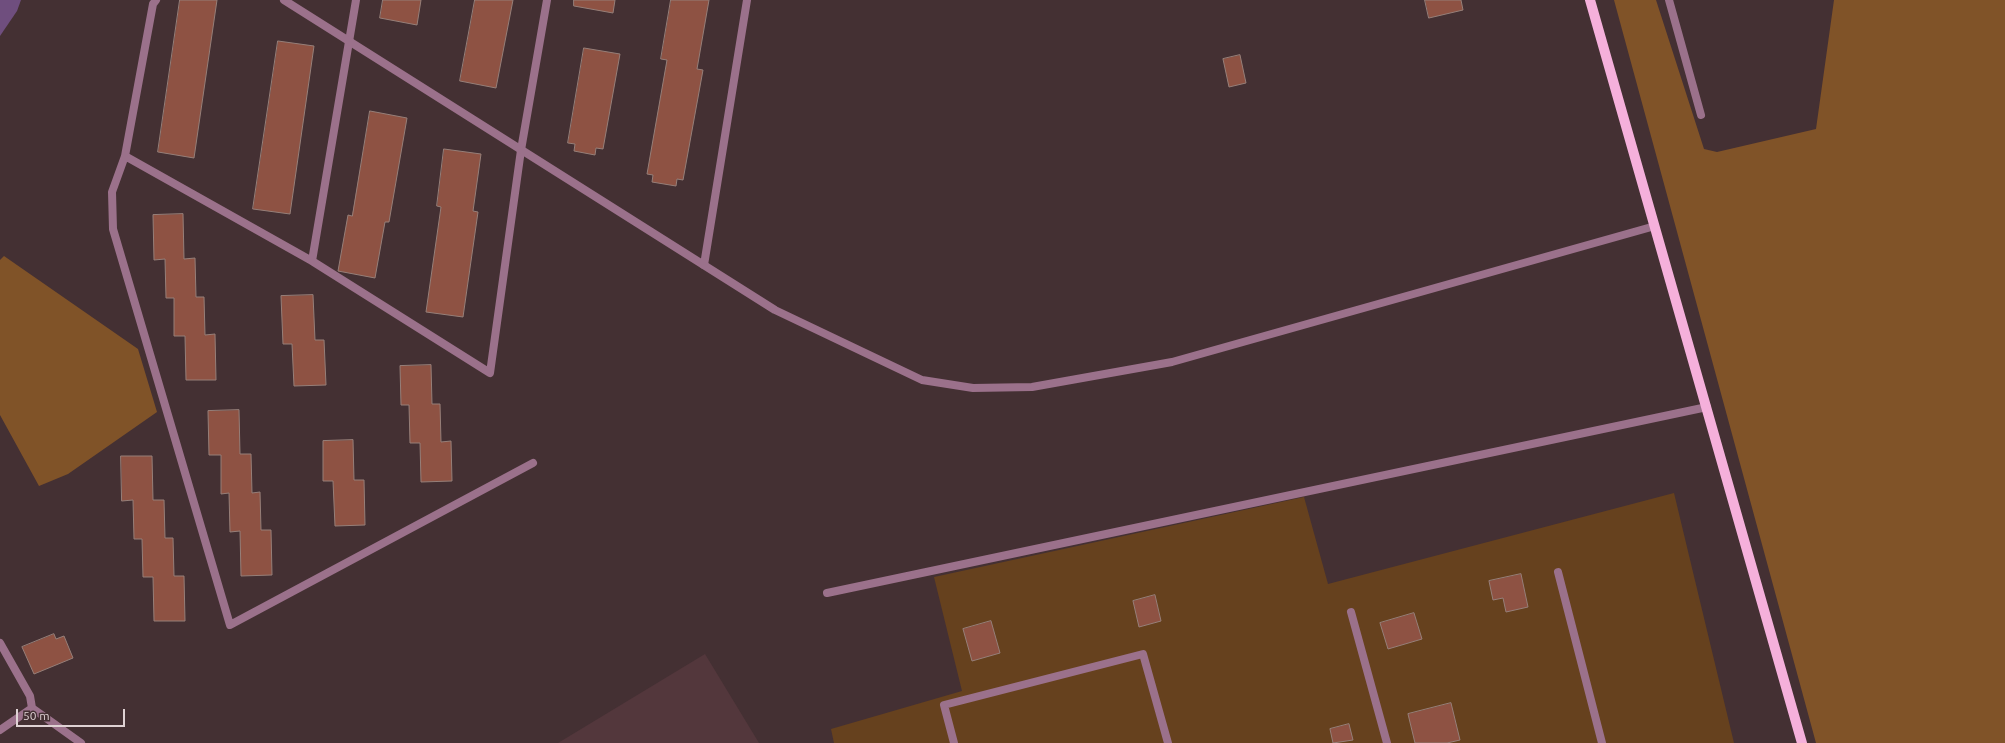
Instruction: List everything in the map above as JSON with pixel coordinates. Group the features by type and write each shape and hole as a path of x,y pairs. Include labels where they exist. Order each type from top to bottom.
{"main road":[{"path":"1590,0 1802,743"}],"street":[{"path":"156,0 153,4 125,156 112,192 113,229 230,625 534,463"},
{"path":"284,0 775,310 922,380 973,388 1032,387 1172,362 1655,226"},
{"path":"312,262 356,0"},
{"path":"125,156 312,262 490,373 521,150 547,0"},
{"path":"704,265 747,0"},
{"path":"1669,0 1701,115"},
{"path":"827,593 1707,408"},
{"path":"1558,572 1602,743"},
{"path":"1351,612 1387,743"},
{"path":"0,643 30,696 32,708 81,743"},
{"path":"954,743 944,705 1143,654 1168,743"},
{"path":"0,730 32,708"}],"shaded area":[{"path":"0,0 21,0 17,11 0,36"},
{"path":"1614,0 1656,0 1704,149 1717,152 1816,129 1834,0 2005,0 2005,743 1816,743"},
{"path":"4,256 138,349 157,412 68,474 39,486 0,415 0,260"},
{"path":"1674,493 1734,743 834,743 831,729 962,691 934,577 1304,497 1328,584"},
{"path":"705,654 759,743 558,743"}],"building":[{"path":"180,0 217,0 194,158 158,152"},
{"path":"383,0 421,0 417,25 380,18"},
{"path":"475,0 513,0 496,88 460,81"},
{"path":"574,0 615,0 613,13 574,6"},
{"path":"671,0 709,0 697,69 703,70 683,180 677,179 676,186 652,182 653,175 647,174 667,60 661,59"},
{"path":"1425,0 1461,0 1463,10 1429,18"},
{"path":"278,41 314,46 290,214 253,209"},
{"path":"584,48 620,54 603,149 596,148 595,155 574,151 575,144 568,143"},
{"path":"1240,55 1246,83 1229,87 1223,59"},
{"path":"370,111 407,118 389,222 385,222 375,278 338,271 348,215 352,216"},
{"path":"444,149 481,154 473,211 478,212 463,317 426,312 441,207 437,206"},
{"path":"183,214 184,259 195,258 196,297 204,297 205,335 215,334 216,380 186,380 185,336 174,336 174,298 166,298 165,259 154,260 153,215"},
{"path":"313,295 315,340 324,340 326,385 294,386 292,344 283,344 281,296"},
{"path":"431,365 432,404 440,404 441,442 451,441 452,481 421,482 420,443 410,443 409,405 401,405 400,366"},
{"path":"239,410 240,454 251,454 252,493 260,492 261,530 271,530 272,575 241,576 240,531 230,532 229,493 221,494 221,455 209,455 208,411"},
{"path":"353,440 354,480 364,480 365,525 335,526 333,481 323,481 323,441"},
{"path":"121,456 152,456 153,500 164,500 165,538 173,538 174,576 184,576 185,621 154,621 153,577 143,577 142,539 134,539 133,500 122,501"},
{"path":"1521,574 1528,607 1506,612 1503,598 1493,600 1489,581"},
{"path":"1155,595 1161,621 1139,627 1133,601"},
{"path":"1414,613 1422,639 1388,649 1380,623"},
{"path":"991,621 1000,653 972,661 963,629"},
{"path":"54,634 56,639 64,636 73,658 34,674 22,647"},
{"path":"1451,703 1460,740 1447,743 1415,743 1408,714"},
{"path":"1349,724 1353,740 1333,743 1330,729"}]}
